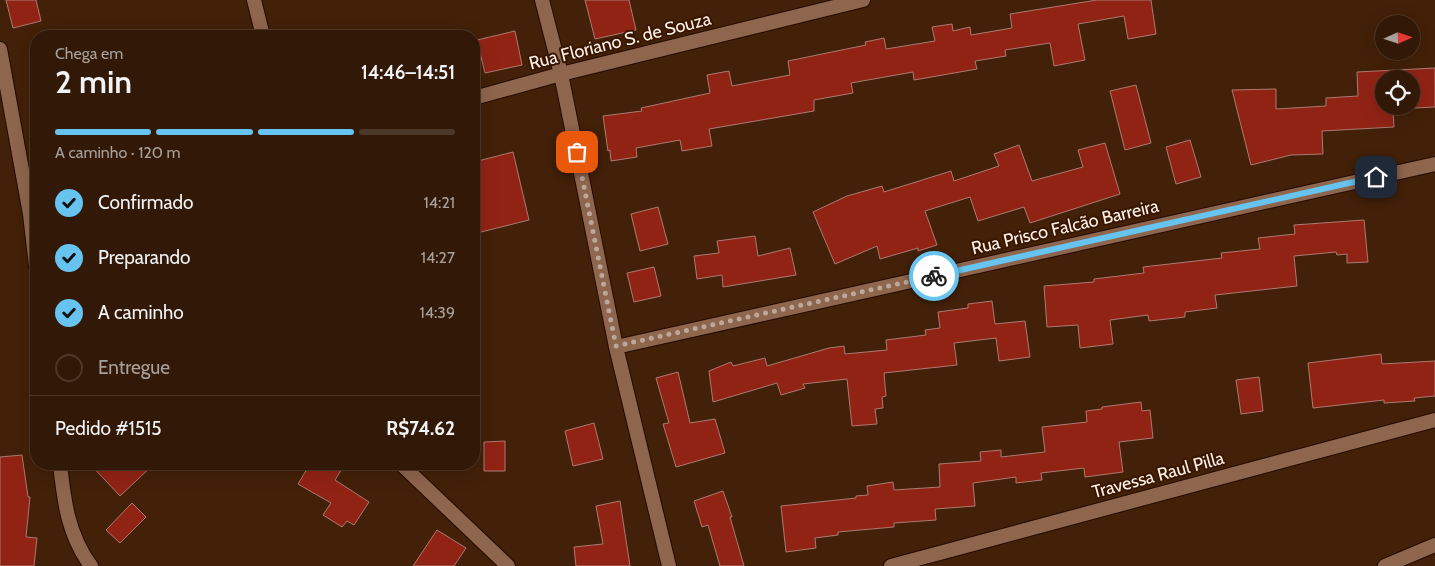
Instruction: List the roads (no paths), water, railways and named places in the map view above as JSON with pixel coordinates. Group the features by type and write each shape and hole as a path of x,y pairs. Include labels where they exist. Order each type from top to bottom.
{"street":[{"path":"254,0 262,30"},
{"path":"542,0 561,74 616,346 669,566"},
{"name":"Rua Floriano S. de Souza","path":"480,96 561,74 862,0"},
{"path":"0,49 30,199"},
{"name":"Rua Prisco Falcão Barreira","path":"616,346 1435,164"},
{"name":"Travessa Raul Pilla","path":"891,566 1435,420"},
{"path":"61,470 66,514 81,552 91,566"},
{"path":"407,470 508,566"},
{"path":"1384,566 1435,545"}]}
